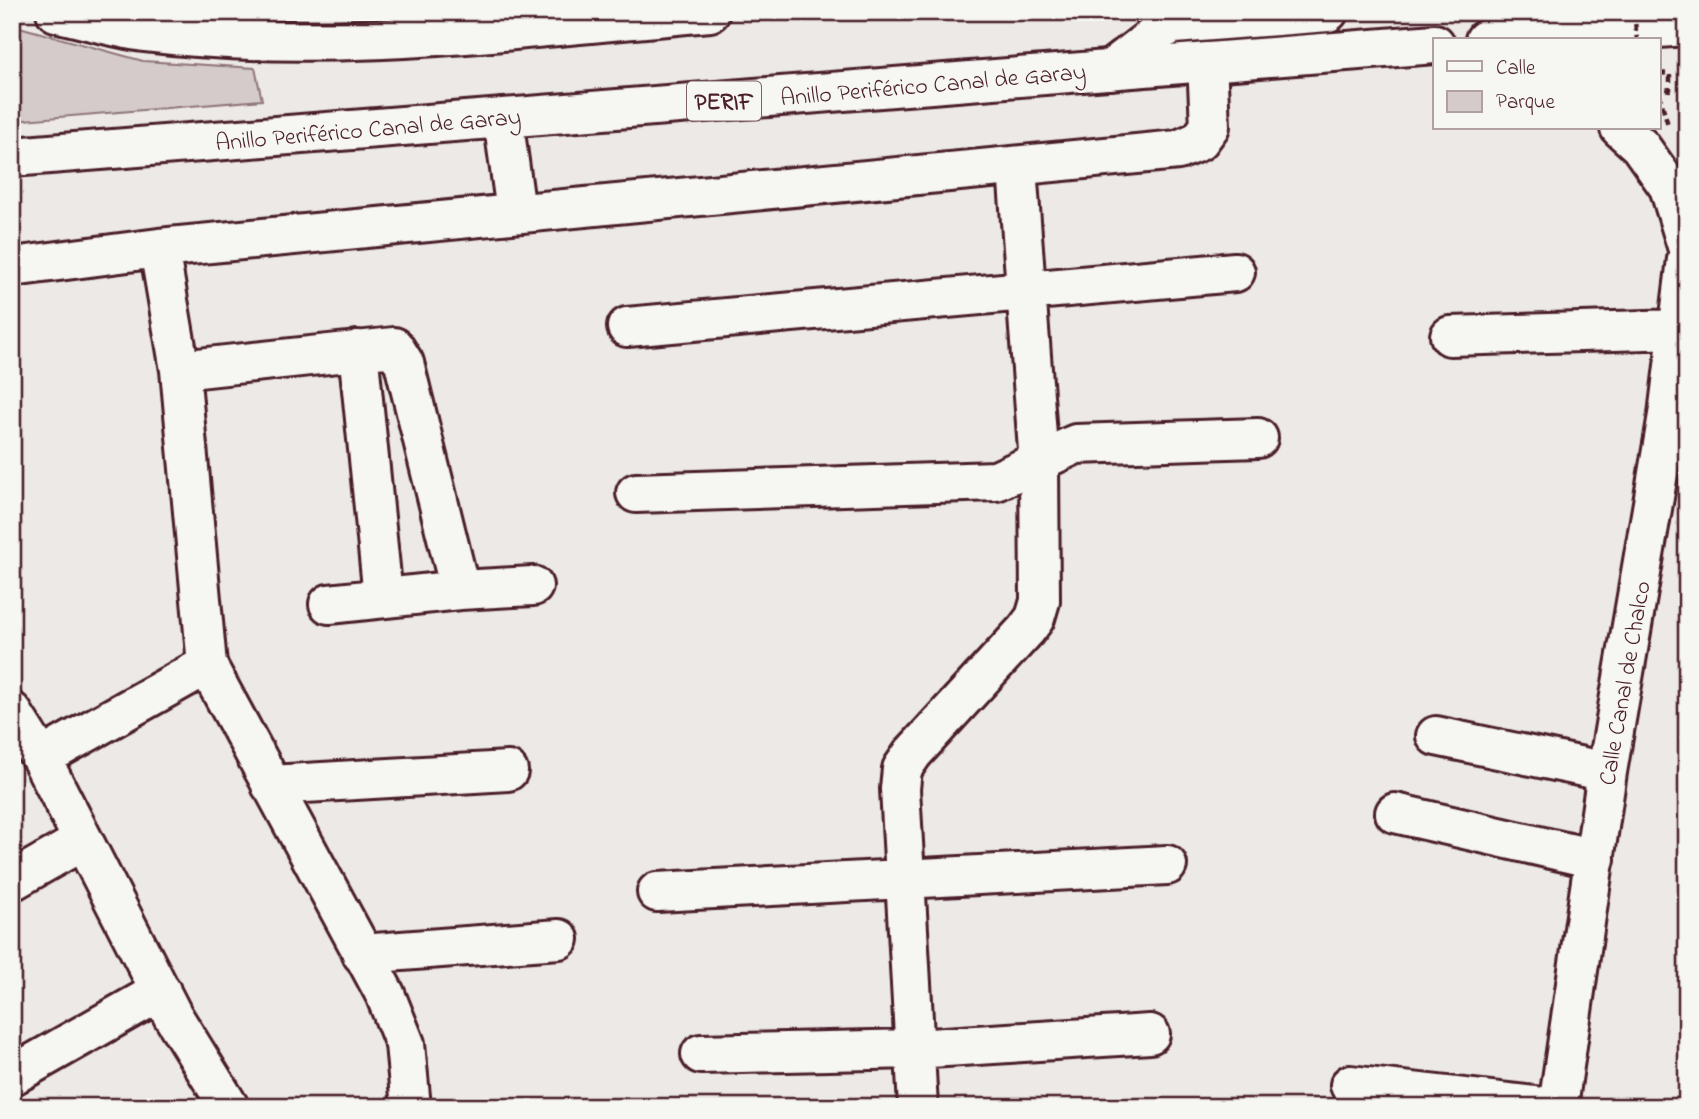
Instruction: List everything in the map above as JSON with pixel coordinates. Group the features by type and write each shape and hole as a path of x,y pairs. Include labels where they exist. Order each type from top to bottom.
{"main road":[{"path":"56,12 142,32 275,42 426,37 710,12"},
{"path":"1110,70 1163,29 1174,24 1328,12"},
{"path":"1515,30 1687,26"},
{"name":"Anillo Periférico Canal de Garay","path":"12,157 1433,44"},
{"path":"12,267 159,247 516,212 1017,168 1178,150 1199,141 1210,126 1207,62"},
{"path":"503,118 516,212"},
{"path":"1622,130 1640,146 1669,187 1687,246"},
{"path":"918,1107 900,779 906,760 1026,630 1038,610 1039,463 1017,168"},
{"path":"159,247 180,370 207,665 385,994 405,1044 411,1107"},
{"name":"Calle Canal de Chalco","path":"1558,1107 1607,772 1640,592 1687,259"},
{"path":"627,327 1235,272"},
{"path":"1450,336 1679,329"},
{"path":"180,370 394,348 404,363 460,590"},
{"path":"358,351 383,597"},
{"path":"636,493 996,481 1076,444 1258,438"},
{"path":"329,604 460,590 533,586"},
{"path":"41,758 207,665"},
{"path":"12,712 41,758 161,991 229,1107"},
{"path":"1436,736 1607,772"},
{"path":"271,785 508,771"},
{"path":"1395,813 1595,859"},
{"path":"12,881 82,841"},
{"path":"657,892 1167,865"},
{"path":"362,954 559,939"},
{"path":"13,1075 161,991"},
{"path":"701,1054 914,1049 1150,1034"},
{"path":"1350,1085 1543,1107"}],"path":[{"path":"1634,12 1637,38"},
{"path":"1660,74 1670,74 1670,90 1660,89"}],"green space":[{"path":"12,25 143,61 255,68 262,100 12,121"}]}
